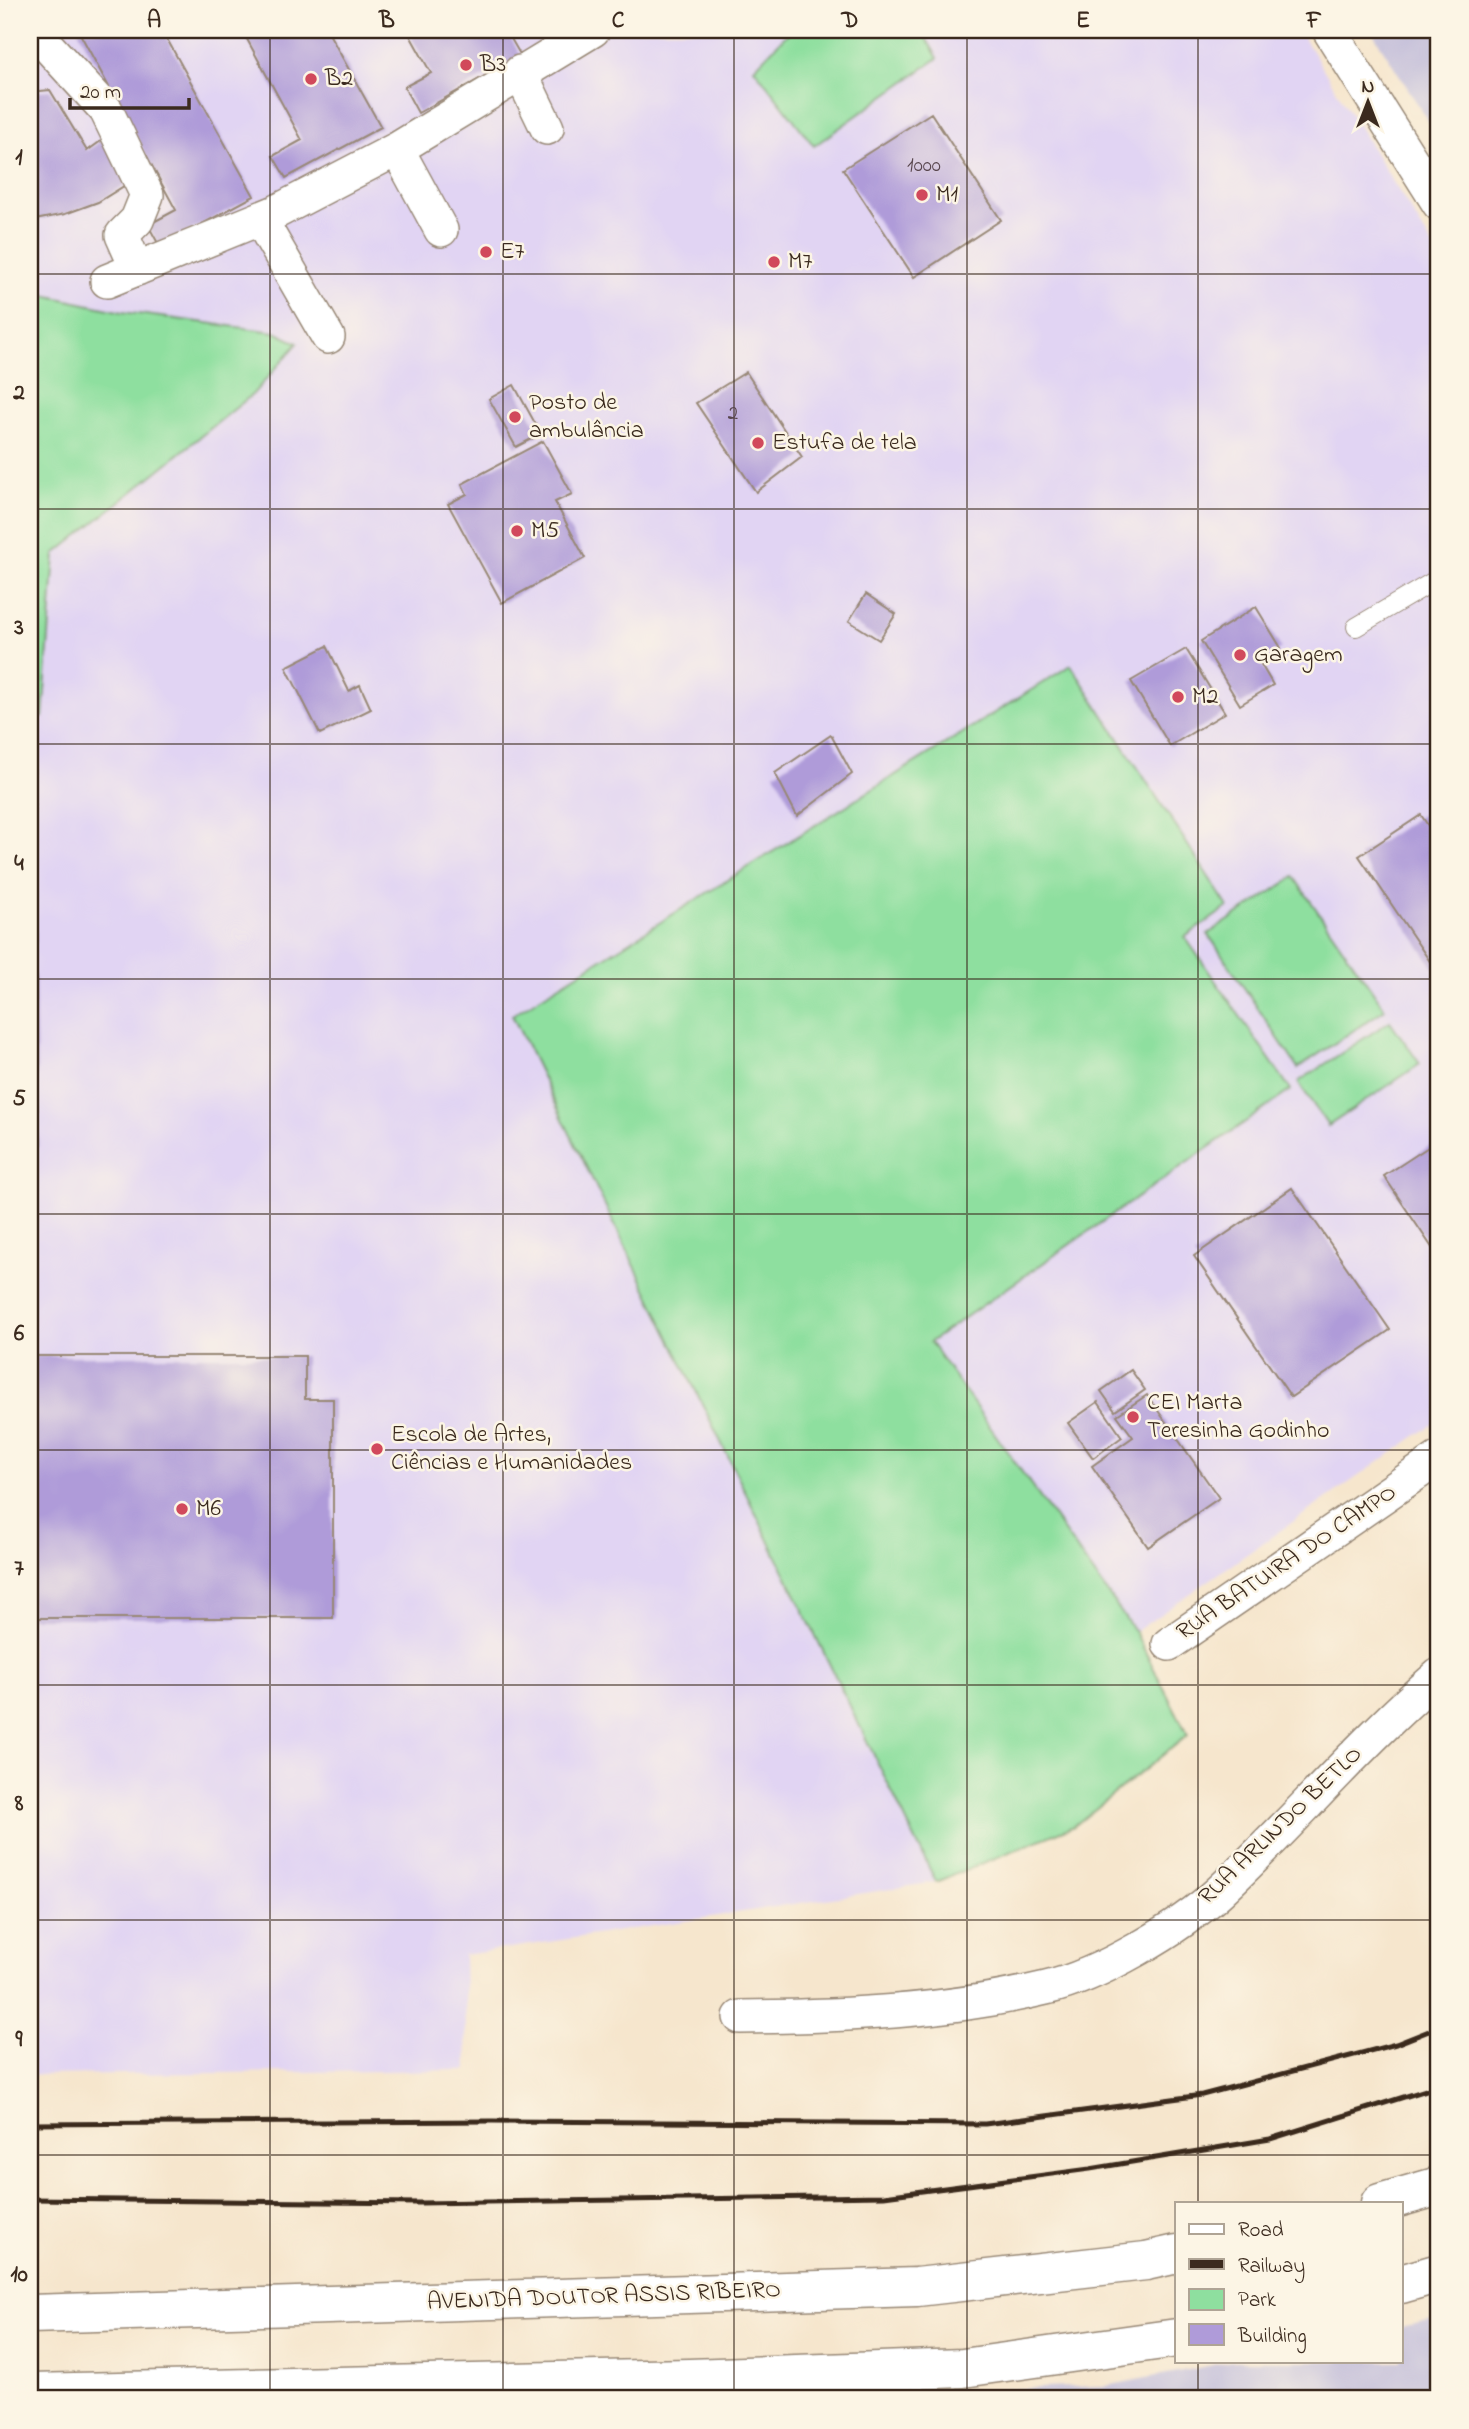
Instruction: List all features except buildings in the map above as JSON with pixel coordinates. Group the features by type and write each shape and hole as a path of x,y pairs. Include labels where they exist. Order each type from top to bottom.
{"main road":[{"path":"1383,2202 1439,2186"},
{"name":"AVENIDA DOUTOR ASSIS RIBEIRO","path":"30,2314 917,2287 1146,2261 1175,2254"},
{"path":"1402,2284 1439,2273"},
{"path":"30,2393 703,2378 963,2368 1175,2338"}],"street":[{"path":"33,30 106,110 147,195 137,219 122,235 122,275 260,219 397,149 593,30"},
{"path":"1329,30 1439,204"},
{"path":"520,72 547,128"},
{"path":"397,149 441,230"},
{"path":"260,219 328,337"},
{"name":"RUA BATUIRA DO CAMPO","path":"1169,1644 1439,1458"},
{"name":"RUA ARLINDO BETLO","path":"740,2017 854,2016 948,2005 1048,1988 1100,1968 1173,1927 1219,1892 1403,1707 1439,1675"}],"lane":[{"path":"1356,627 1439,578"}],"shaded area":[{"name":"Escola de Artes, Ciências e Humanidades","path":"30,30 1299,30 1439,256 1439,1420 1135,1632 930,1342 1290,1090 1185,936 1227,907 1071,665 512,1015 936,1882 464,1955 467,2070 30,2075"},
{"path":"1371,30 1439,30 1439,138"},
{"path":"1439,2319 1439,2399 708,2399 1106,2386 1228,2362 1402,2362 1402,2327"}],"green space":[{"path":"791,30 921,30 938,58 814,146 754,68"},
{"path":"30,292 123,312 275,332 298,343 253,394 55,554 43,717 30,717"},
{"path":"1071,665 1228,907 1185,937 1291,1090 930,1342 1135,1632 1188,1735 1074,1826 936,1882 512,1015"},
{"path":"1294,877 1385,1009 1298,1068 1208,934"},
{"path":"1390,1021 1420,1064 1328,1126 1298,1082"}],"railway":[{"path":"30,2124 492,2121 985,2124 1202,2095 1396,2044 1439,2027"},
{"path":"30,2199 420,2203 884,2196 1090,2169 1270,2139 1439,2086"}],"place":[{"name":"B3","path":"466,65"},
{"name":"B2","path":"311,79"},
{"name":"M1","path":"922,195"},
{"name":"E7","path":"486,252"},
{"name":"M7","path":"774,262"},
{"name":"Posto de ambulância","path":"515,417"},
{"name":"Estufa de tela","path":"758,443"},
{"name":"M5","path":"517,531"},
{"name":"Garagem","path":"1240,655"},
{"name":"M2","path":"1178,697"},
{"name":"CEI Marta Teresinha Godinho","path":"1133,1417"},
{"name":"Escola de Artes, Ciências e Humanidades","path":"377,1449"},
{"name":"M6","path":"182,1509"}]}
